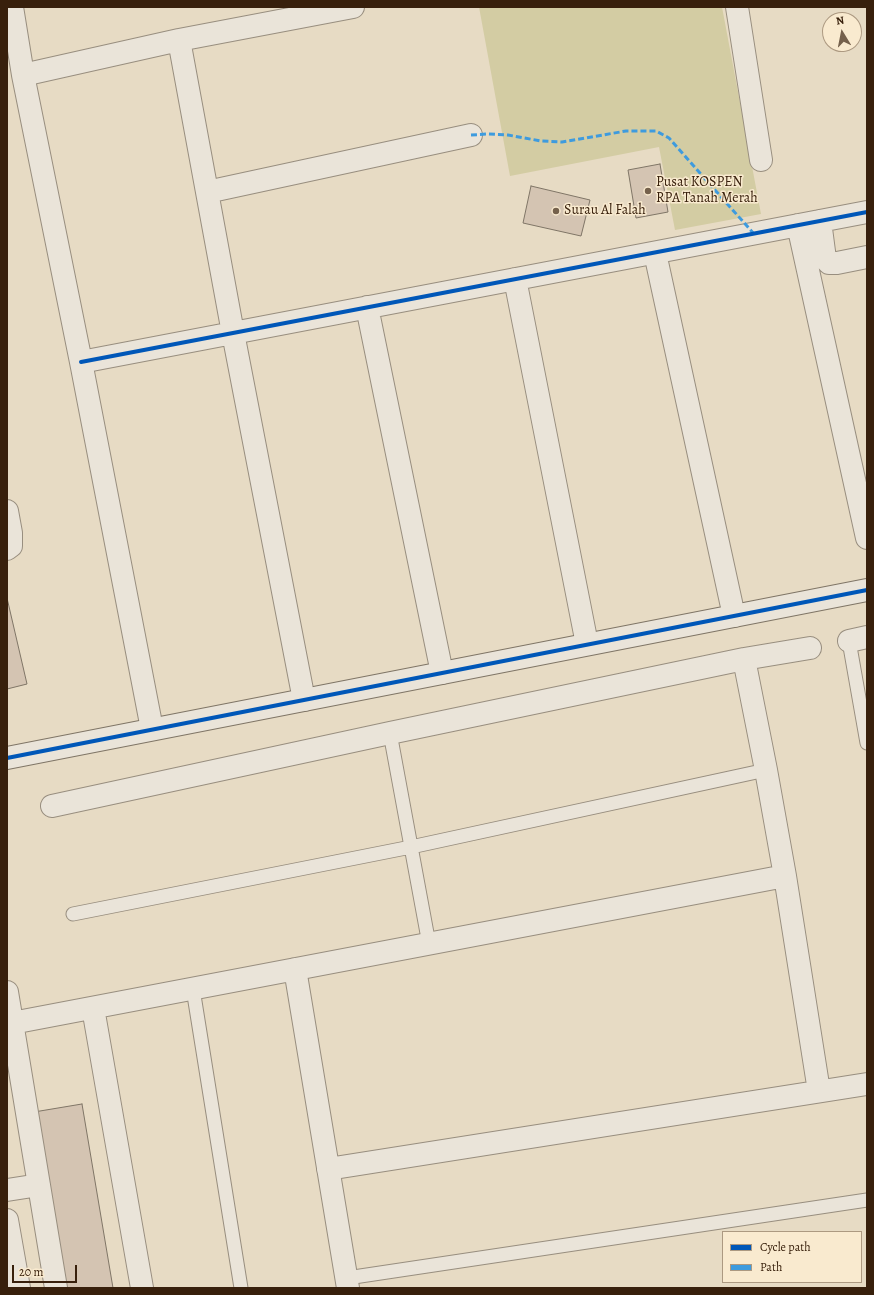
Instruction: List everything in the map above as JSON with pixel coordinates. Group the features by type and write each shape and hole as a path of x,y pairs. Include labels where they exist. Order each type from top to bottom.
{"street":[{"path":"12,7 23,75 81,362 152,729"},
{"path":"23,75 179,40 353,7"},
{"path":"737,7 761,160"},
{"path":"179,40 233,333 304,700"},
{"path":"207,192 471,135"},
{"path":"81,362 867,212"},
{"path":"820,221 825,258 829,263 837,263 867,257"},
{"path":"798,225 867,538"},
{"path":"655,253 734,616"},
{"path":"515,279 587,644"},
{"path":"368,307 442,673"},
{"path":"7,511 11,539 11,546 7,549"},
{"path":"7,758 867,590"},
{"path":"52,806 744,659 810,648"},
{"path":"744,659 785,876 819,1091"},
{"path":"12,1023 785,876"},
{"path":"295,969 348,1283"},
{"path":"7,992 56,1288"},
{"path":"93,1008 142,1288"},
{"path":"328,1169 867,1084"},
{"path":"7,1190 39,1185"},
{"path":"7,1220 19,1288"}],"lane":[{"path":"858,639 867,743"},
{"path":"390,733 429,944"},
{"path":"73,914 411,847 766,770"},
{"path":"193,989 241,1288"},
{"path":"348,1283 867,1200"}],"shaded area":[{"path":"479,7 722,7 761,214 675,230 659,147 510,176"}],"building":[{"name":"Pusat KOSPEN RPA Tanah Merah","path":"660,164 668,212 636,218 628,170"},
{"name":"Surau Al Falah","path":"531,186 590,200 581,236 523,223"},
{"path":"7,598 27,684 7,689"},
{"path":"82,1104 113,1288 63,1288 34,1112"}],"marked path":[{"path":"471,135 508,135 541,141 562,142 626,131 656,131 669,138 754,234"}],"cycle path":[{"path":"81,362 867,212"},
{"path":"7,758 867,590"}],"place":[{"name":"Pusat KOSPEN RPA Tanah Merah","path":"648,191"},
{"name":"Surau Al Falah","path":"556,211"}]}
